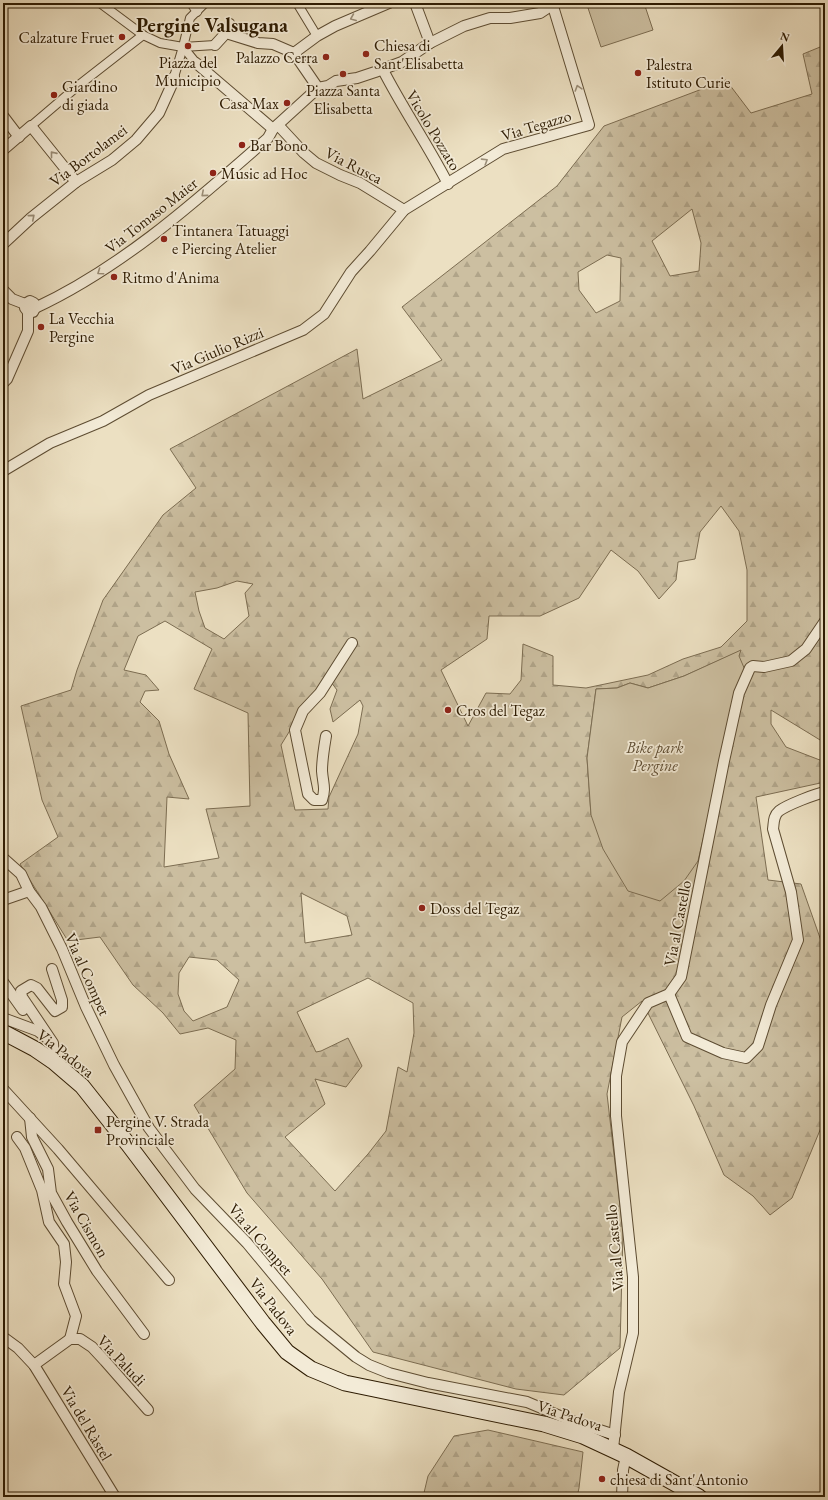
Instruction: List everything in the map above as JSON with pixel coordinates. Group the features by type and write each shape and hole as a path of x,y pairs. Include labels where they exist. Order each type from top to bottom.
{"main road":[{"name":"Via Padova","path":"3,1032 18,1039 54,1062 82,1086 128,1144 263,1323 287,1352 311,1369 346,1383 544,1424 618,1447 699,1497"}],"street":[{"path":"100,3 143,35 160,43 183,47 215,45 226,33 230,23"},
{"path":"191,3 196,12"},
{"path":"174,77 190,18 205,3"},
{"path":"298,3 317,36"},
{"path":"415,3 430,43"},
{"path":"294,53 317,36 386,4"},
{"path":"226,33 258,43 273,44 294,53 318,88 328,86 336,81 356,78 383,70 402,62 430,43 464,26 490,18 510,18 540,13 552,4"},
{"name":"Via Tegazzo","path":"404,210 503,149 590,125 552,4"},
{"path":"3,150 79,85 143,35"},
{"path":"183,47 196,63"},
{"name":"Via Rusca","path":"196,63 276,127 316,163 360,183 404,210"},
{"name":"Vicolo Pozzato","path":"383,70 398,100 435,159 448,184"},
{"name":"Via Bortolamei","path":"3,244 31,218 76,182 112,160 136,140 159,113 174,77"},
{"name":"Via Tomaso Maier","path":"30,308 55,299 91,278 151,236 199,198 268,138 276,127 318,88"},
{"path":"3,116 19,136"},
{"path":"31,126 76,182"},
{"name":"Via Giulio Rizzi","path":"3,472 50,443 103,420 149,395 303,330 324,314 351,272 404,210"},
{"path":"3,290 12,299 30,308 28,331 13,365 3,383"},
{"name":"Via al Castello","path":"622,1497 623,1470 618,1447 619,1392 633,1333 633,1285 616,1116 616,1076 622,1042 648,1003 668,994 681,977 739,693 750,668 753,666 764,667 792,661 806,649 825,621"},
{"path":"326,736 322,772 324,791 322,800 314,800 308,794 295,730 303,711 320,692 352,643"},
{"path":"668,994 687,1037 723,1053 746,1058 758,1046 771,1005 798,940 791,892 773,829 774,819 778,812 814,794 825,792"},
{"name":"Via al Compet","path":"3,858 21,874 29,891 41,907 62,949 86,1007 114,1065 149,1128 195,1189 248,1243 312,1320 356,1357 389,1373 428,1383 527,1402 572,1422 618,1447"},
{"path":"3,900 29,891"},
{"path":"52,969 62,1000 62,1007 55,1011 37,988 31,985 21,991 22,997 53,1043 54,1062"},
{"path":"3,982 38,1031 53,1043"},
{"path":"3,1018 38,1031"},
{"name":"Via Cismon","path":"3,1089 58,1149 169,1280"},
{"name":"Via Cismon","path":"30,1118 32,1137 48,1169 51,1193 97,1271 144,1334"},
{"name":"Via Paludi","path":"17,1137 25,1148 42,1190 49,1222 64,1244 66,1262 64,1284 76,1316 70,1339 80,1339 92,1347 148,1410"},
{"path":"3,1337 18,1348 34,1365 70,1339"},
{"name":"Via del Ràstel","path":"34,1365 115,1497"}],"green space":[{"path":"593,3 644,3 653,30 601,47 587,5"},
{"path":"825,45 825,743 771,710 771,724 786,747 825,762 825,782 756,797 768,880 801,884 825,952 825,1118 792,1198 770,1215 753,1196 724,1175 694,1106 642,1001 622,1017 607,1094 623,1232 620,1348 564,1395 516,1389 373,1352 322,1279 247,1193 194,1105 235,1069 236,1040 208,1028 180,1034 163,1013 133,985 100,937 68,941 20,864 58,837 42,800 21,706 71,690 103,600 163,515 196,488 170,449 357,349 363,399 442,360 402,307 557,186 604,126 726,80 751,113 812,94 803,54","holes":["692,209 701,243 699,271 670,276 652,241","607,255 621,258 620,301 596,313 579,290 578,272","721,506 739,531 747,570 747,621 721,647 683,659 648,675 586,688 553,685 553,656 523,644 521,680 510,694 486,693 468,726 441,670 487,639 489,616 540,616 579,598 611,550 638,571 659,599 676,580 678,562 695,559 700,532","237,581 253,584 245,593 249,616 224,639 205,628 199,611 195,592 217,588","165,621 212,649 194,689 248,713 250,806 206,809 219,858 164,867 167,797 189,799 169,754 159,721 140,702 145,691 159,690 146,675 124,670 138,636","740,651 739,656 591,815 587,758 596,689 617,688 630,683 648,688 684,676","331,682 337,690 330,709 333,722 360,700 363,706 358,734 329,797 328,809 295,810 281,745 313,693","301,893 347,916 352,935 305,943","189,957 217,960 239,980 227,1007 193,1021 184,1011 178,994 179,973","368,978 413,1003 414,1033 407,1072 398,1067 386,1131 335,1191 285,1137 325,1104 315,1079 346,1087 362,1066 348,1038 316,1052 297,1012"]},
{"name":"Bike park Pergine","path":"741,650 739,656 745,670 740,680 698,861 684,881 660,901 628,891 603,849 591,815 587,758 596,689 617,688 630,683 648,688 684,676"},
{"path":"488,1430 583,1452 577,1497 423,1497 428,1476 454,1436"}],"place":[{"name":"Calzature Fruet","path":"122,37"},
{"name":"Piazza del Municipio","path":"188,46"},
{"name":"Chiesa di Sant'Elisabetta","path":"366,54"},
{"name":"Palazzo Cerra","path":"326,57"},
{"name":"Palestra Istituto Curie","path":"638,73"},
{"name":"Piazza Santa Elisabetta","path":"343,74"},
{"name":"Giardino di giada","path":"54,95"},
{"name":"Casa Max","path":"287,103"},
{"name":"Bar Bono","path":"242,145"},
{"name":"Music ad Hoc","path":"213,173"},
{"name":"Tintanera Tatuaggi e Piercing Atelier","path":"164,239"},
{"name":"Ritmo d'Anima","path":"114,277"},
{"name":"La Vecchia Pergine","path":"41,327"},
{"name":"Cros del Tegaz","path":"448,710"},
{"name":"Doss del Tegaz","path":"422,908"},
{"name":"Pergine V. Strada Provinciale","path":"98,1130"},
{"name":"chiesa di Sant'Antonio","path":"602,1479"}],"district":[{"name":"Pergine Valsugana","path":"212,25"}]}
